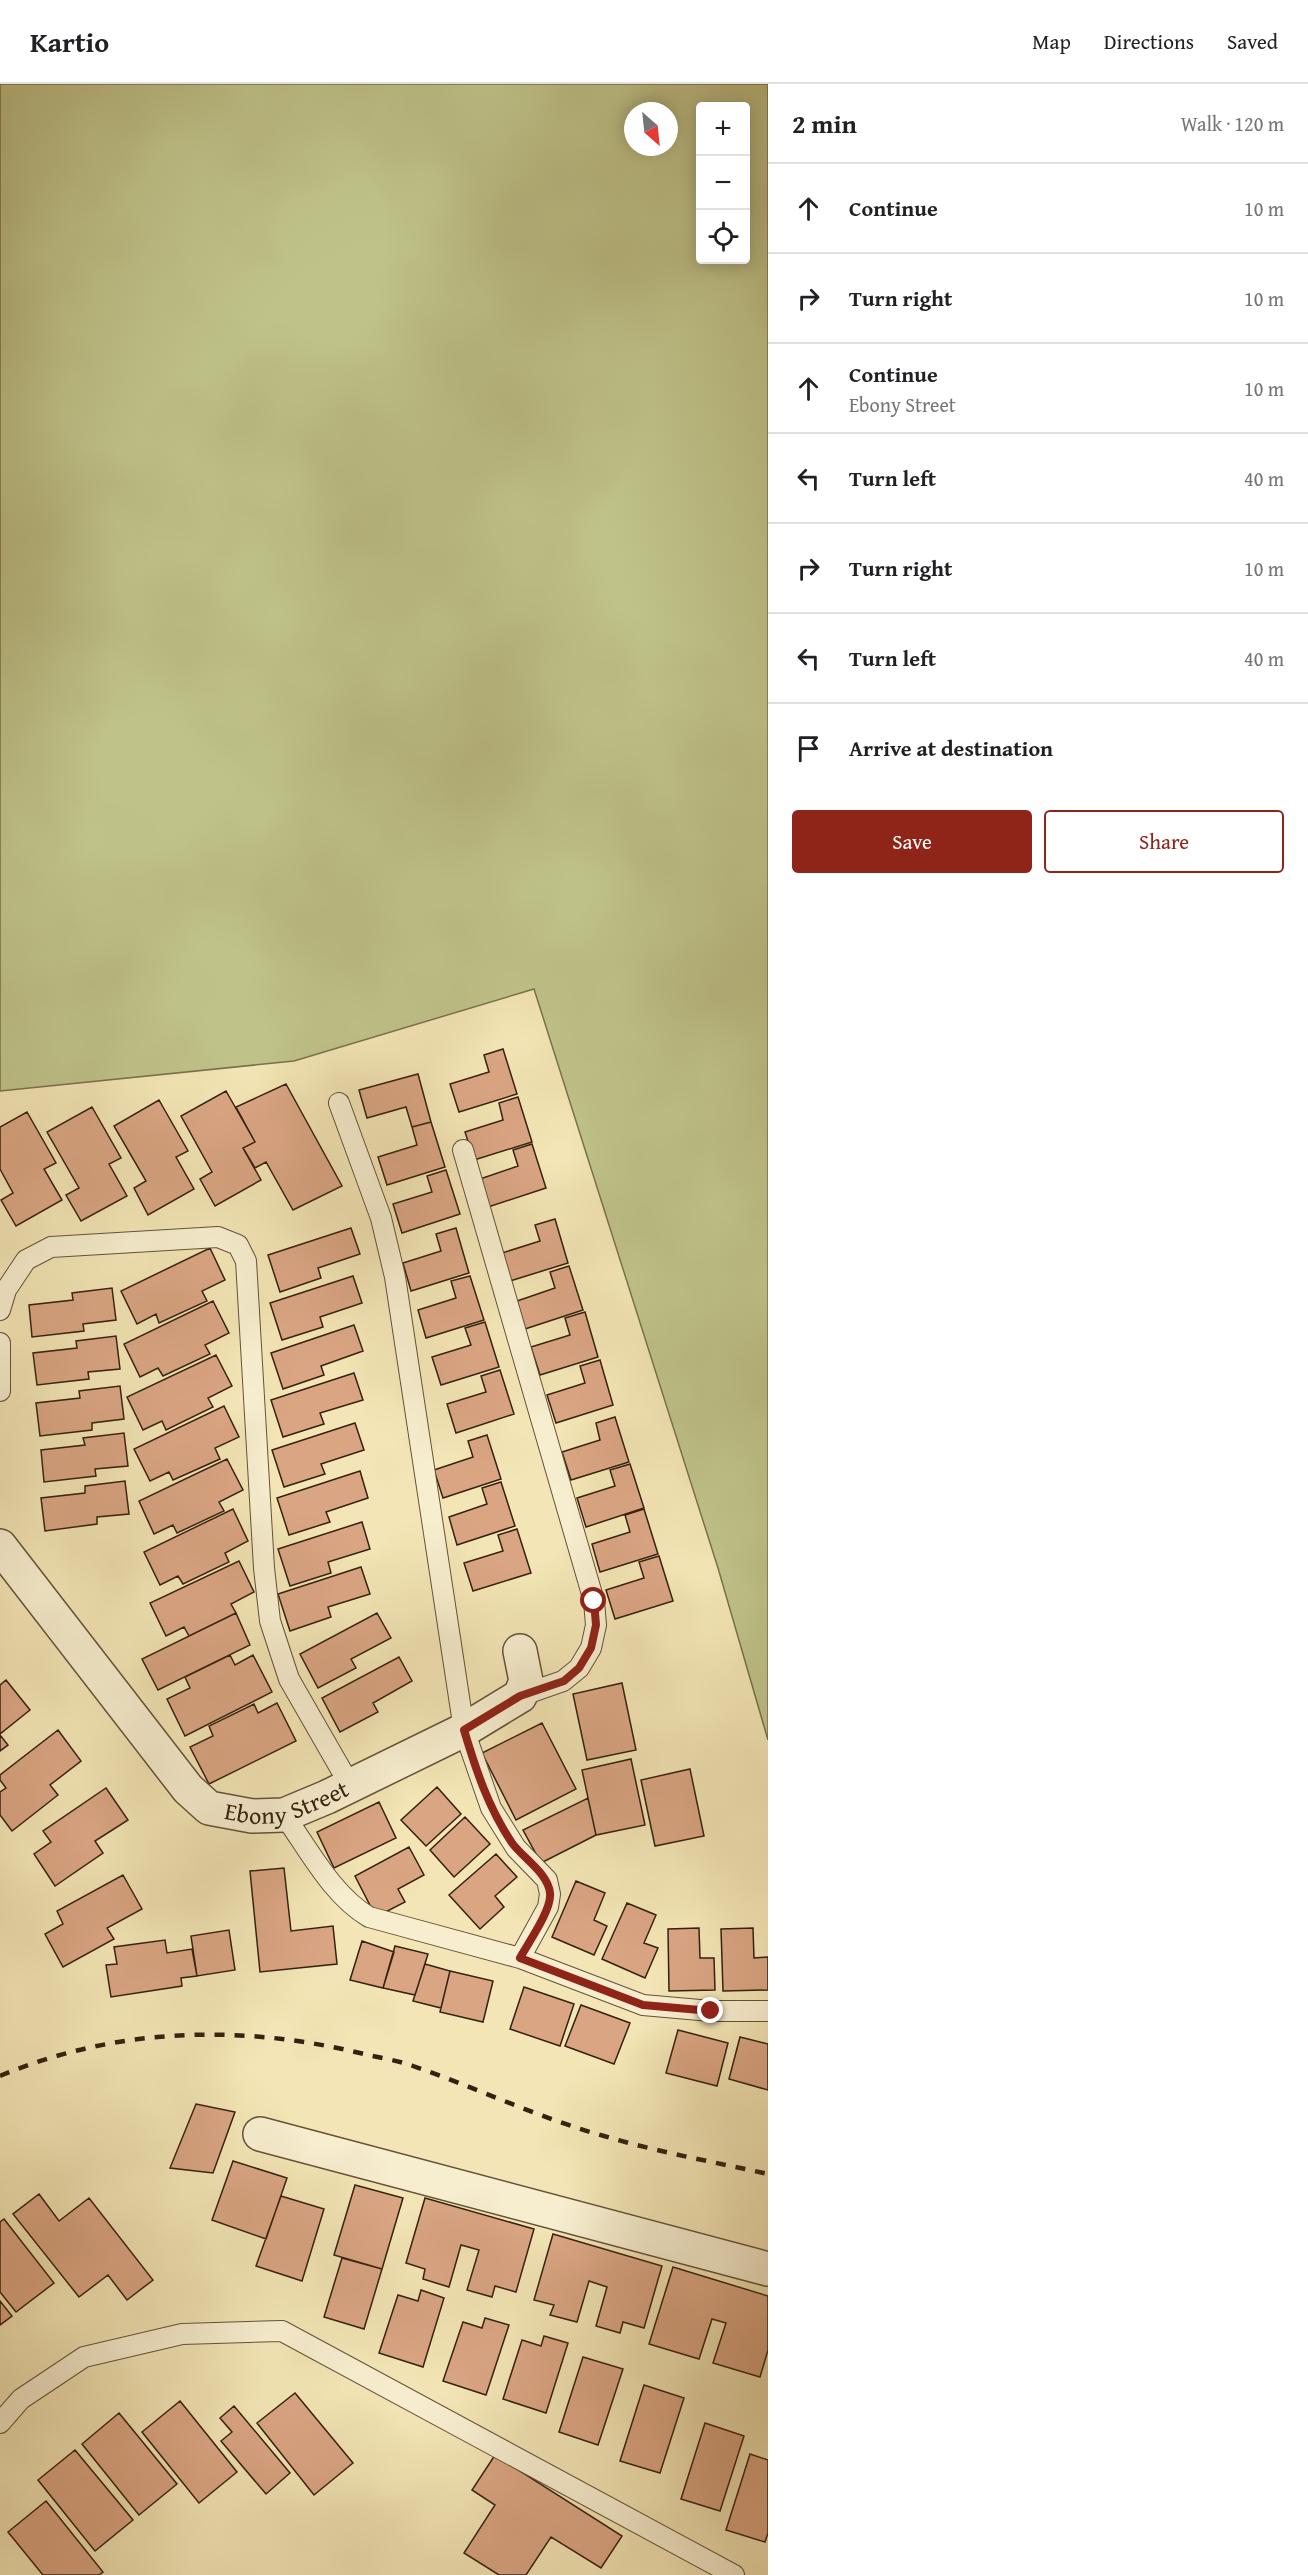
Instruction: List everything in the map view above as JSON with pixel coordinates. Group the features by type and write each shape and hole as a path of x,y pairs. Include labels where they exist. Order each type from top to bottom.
{"street":[{"name":"Ebony Street","path":"0,1546 188,1789 209,1808 252,1816 284,1815 351,1787 464,1730 520,1696"},
{"path":"520,1651 526,1681 520,1696"},
{"path":"260,2134 768,2270"}],"lane":[{"path":"339,1104 381,1218 394,1277 464,1730 491,1808 516,1848 547,1880 550,1894 548,1907 520,1958"},
{"path":"463,1150 590,1590 596,1625 591,1648 579,1668 564,1681 520,1696"},
{"path":"0,1310 3,1290 26,1260 51,1247 218,1237 238,1245 246,1262 264,1568 270,1621 289,1679 351,1787"},
{"path":"0,1342 0,1391"},
{"path":"284,1815 340,1894 355,1909 369,1917 520,1958 643,2005 711,2011 768,2011"},
{"path":"0,2423 21,2399 84,2357 182,2334 282,2331 734,2575"}],"green space":[{"path":"0,84 768,84 768,1740 718,1568 534,989 294,1061 0,1091"}],"building":[{"path":"503,1049 517,1094 459,1112 450,1084 489,1072 484,1055"},
{"path":"418,1074 431,1122 412,1127 406,1107 367,1118 359,1090"},
{"path":"286,1084 342,1186 293,1210 266,1162 255,1168 243,1148 255,1142 236,1107"},
{"path":"226,1091 255,1142 243,1148 261,1180 215,1206 200,1179 212,1172 181,1116"},
{"path":"518,1097 532,1142 474,1160 465,1132 503,1120 499,1103"},
{"path":"159,1100 188,1151 176,1157 194,1189 148,1215 134,1188 146,1181 114,1126"},
{"path":"92,1107 121,1158 109,1164 127,1196 81,1221 66,1195 79,1188 47,1132"},
{"path":"27,1112 56,1163 44,1169 62,1200 16,1226 1,1200 13,1193 0,1169 0,1127"},
{"path":"431,1122 445,1167 387,1185 378,1157 417,1145 412,1127"},
{"path":"532,1144 546,1188 488,1207 480,1179 518,1166 513,1150"},
{"path":"446,1170 460,1214 402,1233 393,1204 432,1192 427,1176"},
{"path":"555,1219 568,1263 510,1281 502,1253 540,1241 535,1225"},
{"path":"351,1228 360,1254 318,1268 321,1278 280,1292 268,1255"},
{"path":"456,1228 469,1273 411,1291 403,1263 441,1251 436,1234"},
{"path":"210,1248 225,1280 202,1291 207,1301 159,1323 156,1314 137,1324 121,1291"},
{"path":"569,1266 583,1310 525,1329 517,1301 555,1288 550,1272"},
{"path":"353,1276 362,1303 320,1317 323,1327 282,1340 270,1303"},
{"path":"470,1276 484,1320 426,1338 418,1310 456,1298 451,1281"},
{"path":"112,1288 116,1320 83,1324 84,1331 32,1337 29,1305 73,1300 72,1293"},
{"path":"213,1301 229,1333 205,1345 210,1354 163,1376 158,1368 140,1377 124,1344"},
{"path":"585,1312 598,1357 540,1375 531,1347 570,1335 565,1318"},
{"path":"485,1322 499,1367 441,1385 432,1357 471,1345 465,1328"},
{"path":"354,1325 363,1351 321,1366 324,1375 283,1389 271,1353"},
{"path":"116,1336 120,1369 88,1372 89,1379 37,1385 33,1353 77,1348 76,1341"},
{"path":"216,1355 232,1386 208,1398 213,1407 166,1430 162,1421 143,1430 127,1397"},
{"path":"600,1360 613,1405 556,1423 547,1395 585,1383 580,1366"},
{"path":"500,1370 514,1414 456,1433 447,1404 486,1392 481,1376"},
{"path":"354,1373 363,1400 320,1413 324,1424 283,1437 271,1400"},
{"path":"120,1386 124,1419 92,1423 92,1430 40,1436 36,1403 80,1398 79,1391"},
{"path":"224,1406 239,1437 215,1448 220,1459 173,1480 169,1472 150,1481 134,1449"},
{"path":"615,1417 629,1462 571,1480 562,1452 600,1440 596,1423"},
{"path":"355,1423 364,1450 321,1464 325,1474 284,1487 272,1450"},
{"path":"124,1433 128,1466 95,1469 96,1476 44,1482 41,1450 85,1445 83,1438"},
{"path":"487,1435 501,1479 443,1498 434,1470 473,1457 468,1441"},
{"path":"227,1459 243,1490 219,1502 224,1511 177,1533 173,1525 154,1534 139,1501"},
{"path":"630,1464 644,1508 586,1527 577,1498 615,1486 610,1470"},
{"path":"360,1471 368,1498 326,1512 330,1522 289,1535 277,1498"},
{"path":"125,1481 129,1514 97,1517 97,1524 45,1531 41,1498 85,1493 85,1486"},
{"path":"501,1482 515,1526 457,1545 449,1517 487,1504 482,1488"},
{"path":"233,1509 248,1541 225,1553 229,1562 183,1584 178,1576 160,1585 144,1552"},
{"path":"644,1509 658,1554 600,1572 592,1544 630,1532 625,1515"},
{"path":"362,1522 370,1549 328,1562 331,1573 290,1586 278,1549"},
{"path":"517,1529 531,1573 473,1591 464,1563 503,1551 498,1535"},
{"path":"659,1556 673,1601 615,1619 606,1590 644,1578 639,1562"},
{"path":"239,1561 254,1592 231,1604 236,1613 189,1636 184,1627 166,1636 150,1603"},
{"path":"361,1567 370,1594 328,1607 331,1617 290,1631 278,1594"},
{"path":"236,1613 250,1645 158,1690 142,1659"},
{"path":"377,1613 391,1638 351,1659 356,1668 318,1688 300,1654"},
{"path":"230,1655 235,1665 253,1655 272,1692 185,1736 167,1699 190,1688 185,1677"},
{"path":"399,1657 412,1681 373,1703 378,1712 340,1732 322,1698"},
{"path":"6,1680 30,1710 0,1734 0,1685"},
{"path":"622,1683 636,1750 587,1760 573,1694"},
{"path":"277,1703 296,1741 209,1784 190,1747 213,1736 209,1726 254,1704 258,1713"},
{"path":"542,1723 576,1789 516,1820 482,1753"},
{"path":"58,1730 81,1761 50,1785 58,1795 12,1831 0,1815 0,1792 6,1788 0,1780 0,1775"},
{"path":"0,1735 8,1745 0,1751"},
{"path":"631,1759 645,1825 596,1835 582,1770"},
{"path":"690,1769 704,1836 655,1846 641,1780"},
{"path":"437,1787 461,1814 426,1846 401,1820"},
{"path":"106,1788 128,1820 95,1841 103,1853 55,1886 34,1854 51,1842 43,1831"},
{"path":"588,1798 596,1835 541,1863 523,1830"},
{"path":"379,1802 396,1838 334,1868 317,1832"},
{"path":"465,1817 490,1844 454,1877 430,1850"},
{"path":"409,1847 424,1875 398,1889 405,1902 376,1917 355,1876"},
{"path":"496,1854 517,1877 495,1896 504,1907 480,1929 449,1895"},
{"path":"284,1868 291,1931 333,1926 337,1964 260,1972 250,1871"},
{"path":"123,1875 142,1909 107,1928 114,1939 63,1967 45,1934 63,1924 57,1911"},
{"path":"576,1881 605,1893 594,1920 607,1926 594,1955 552,1937"},
{"path":"627,1903 656,1915 644,1943 658,1948 645,1978 602,1959"},
{"path":"699,1928 700,1958 714,1958 715,1990 669,1991 668,1929"},
{"path":"753,1928 754,1958 768,1957 768,1990 723,1991 721,1929"},
{"path":"229,1930 235,1970 197,1976 191,1936"},
{"path":"165,1940 167,1953 192,1949 197,1976 181,1978 182,1986 111,1997 106,1965 117,1964 114,1947"},
{"path":"362,1941 394,1952 383,1988 350,1980"},
{"path":"395,1946 428,1954 415,1995 383,1988"},
{"path":"425,1964 450,1971 441,2008 413,2001"},
{"path":"450,1971 493,1981 483,2022 440,2012"},
{"path":"524,1987 574,2004 560,2046 510,2029"},
{"path":"581,2005 630,2023 614,2064 565,2046"},
{"path":"678,2030 728,2043 717,2086 666,2073"},
{"path":"740,2037 768,2044 768,2090 729,2079"},
{"path":"196,2104 235,2112 213,2173 170,2168"},
{"path":"233,2161 287,2178 266,2239 212,2220"},
{"path":"355,2185 403,2198 382,2269 334,2255"},
{"path":"39,2194 59,2221 89,2198 153,2280 127,2300 108,2275 79,2297 13,2214"},
{"path":"281,2196 324,2209 302,2281 256,2266"},
{"path":"425,2198 534,2229 516,2292 495,2286 492,2297 467,2290 479,2250 461,2245 449,2287 423,2279 425,2269 406,2263"},
{"path":"4,2219 54,2283 16,2312 0,2292 0,2222"},
{"path":"553,2234 662,2266 644,2328 623,2322 620,2333 596,2326 607,2287 589,2281 577,2322 550,2315 554,2305 534,2300"},
{"path":"342,2258 382,2269 364,2329 324,2317"},
{"path":"673,2267 768,2296 768,2350 760,2377 713,2363 726,2323 712,2319 699,2359 649,2344"},
{"path":"421,2290 444,2298 423,2367 379,2353 398,2295 418,2301"},
{"path":"0,2301 12,2316 0,2325"},
{"path":"485,2318 509,2325 486,2395 443,2381 463,2322 482,2328"},
{"path":"544,2336 568,2343 546,2413 503,2399 522,2340 541,2346"},
{"path":"583,2357 623,2369 598,2445 559,2432"},
{"path":"644,2385 684,2398 660,2473 620,2461"},
{"path":"295,2393 353,2463 314,2495 257,2423"},
{"path":"180,2401 237,2472 199,2503 142,2432"},
{"path":"234,2406 290,2473 266,2494 221,2441 232,2432 220,2418"},
{"path":"119,2413 177,2484 139,2515 82,2444"},
{"path":"705,2423 744,2436 720,2511 681,2499"},
{"path":"75,2450 133,2520 95,2551 38,2480"},
{"path":"750,2454 768,2460 768,2533 765,2542 726,2530"},
{"path":"495,2455 622,2536 601,2568 551,2537 526,2575 499,2575 464,2553 495,2505 472,2490"},
{"path":"46,2501 103,2572 99,2575 43,2575 8,2532"}],"railway":[{"path":"0,2076 44,2060 89,2048 134,2040 180,2035 272,2038 318,2044 401,2062 580,2129 624,2142 768,2174"}],"route":[{"path":"594,1601 596,1625 591,1648 579,1668 564,1681 520,1696 464,1730 491,1808 516,1848 547,1880 550,1894 548,1907 520,1958 643,2005 711,2011"}]}
